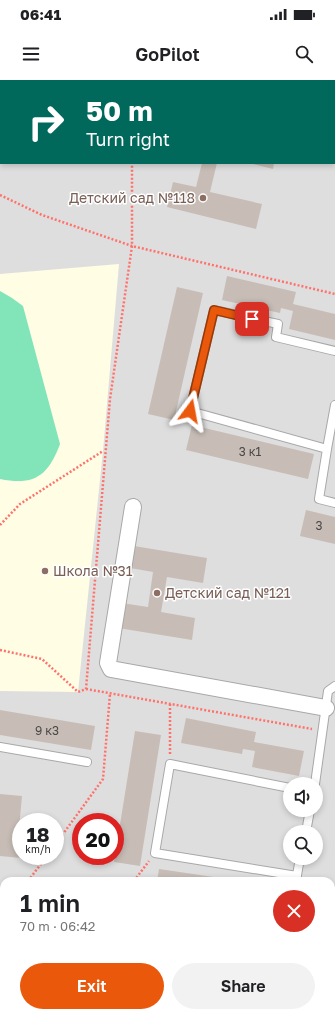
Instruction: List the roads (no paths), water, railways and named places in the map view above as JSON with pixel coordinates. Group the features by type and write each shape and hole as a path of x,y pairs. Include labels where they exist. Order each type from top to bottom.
{"street":[{"path":"133,507 108,663 111,669 326,708"}],"lane":[{"path":"327,449 190,411 214,310 278,324 276,337 335,351"},
{"path":"335,405 319,499 335,503"},
{"path":"316,777 328,691 335,686"},
{"path":"0,747 87,762"},
{"path":"283,787 170,764 155,853 290,877"},
{"path":"296,877 299,865"}],"place":[{"name":"Детский сад №118","path":"203,198"},
{"name":"Школа №31","path":"45,571"},
{"name":"Детский сад №121","path":"157,593"}]}
